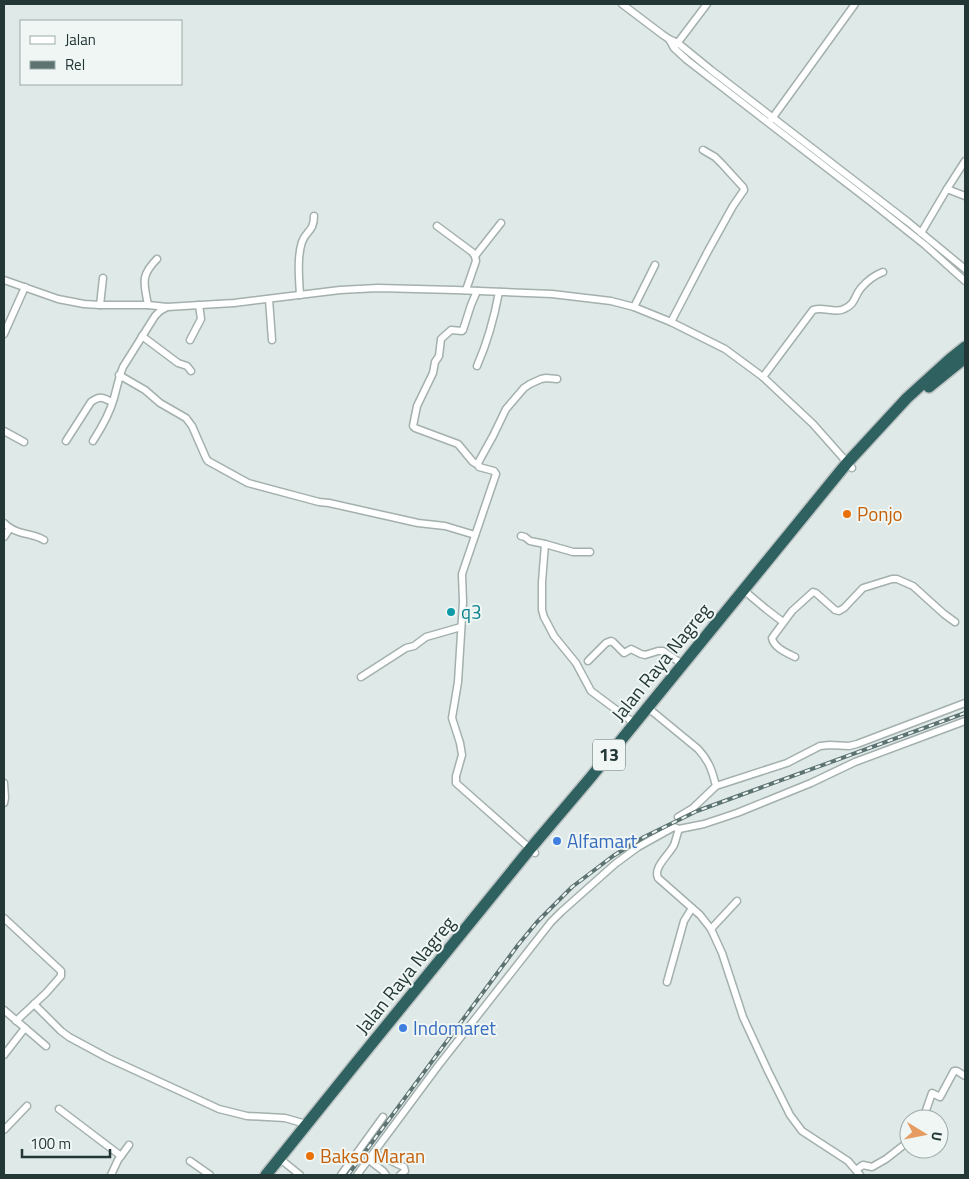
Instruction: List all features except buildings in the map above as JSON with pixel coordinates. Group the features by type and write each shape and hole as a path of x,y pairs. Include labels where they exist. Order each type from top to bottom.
{"highway":[{"name":"Jalan Raya Nagreg","path":"274,1175 634,723 650,708 682,664 907,398 965,347"},
{"name":"Jalan Raya Nagreg","path":"266,1175 306,1124 747,593 850,466 912,402 965,358"}],"street":[{"path":"622,4 711,70 925,245 965,281"},
{"path":"676,45 707,4"},
{"path":"771,120 855,4"},
{"path":"771,120 921,233 965,269"},
{"path":"671,322 708,251 744,190 722,164 703,150"},
{"path":"921,233 965,161"},
{"path":"947,189 965,196"},
{"path":"300,294 298,274 301,249 303,240 313,226 314,216"},
{"path":"475,256 501,223"},
{"path":"437,226 475,256 476,261 466,290"},
{"path":"925,245 930,240"},
{"path":"148,305 144,283 146,273 157,259"},
{"path":"634,307 655,265"},
{"path":"763,377 813,310 820,308 835,311 844,309 855,302 862,288 875,276 884,272"},
{"path":"100,305 104,278"},
{"path":"4,280 68,301 100,305 167,307 234,304 300,294 378,288 466,290 565,296 611,301 634,307 671,322 725,349 763,377 813,424 850,466"},
{"path":"5,329 25,287"},
{"path":"478,291 471,305 463,330 451,330 441,339 433,373 417,406 413,426 458,444 480,468 495,472 496,474 462,574 463,602 458,682 452,718 462,755 456,776 456,784 532,851"},
{"path":"477,366 490,334 499,292"},
{"path":"269,299 272,340"},
{"path":"190,340 201,319 199,305"},
{"path":"93,441 106,420 119,375 158,313 167,307"},
{"path":"142,336 191,371"},
{"path":"119,375 186,418 192,426 207,460 248,483 319,502 329,502 418,523 445,526 475,535"},
{"path":"478,465 506,409 514,400 527,386 535,381 546,378 557,379"},
{"path":"66,441 92,402 100,397 112,402"},
{"path":"4,430 24,442"},
{"path":"4,523 21,533 34,535 44,540"},
{"path":"4,537 10,528"},
{"path":"521,536 530,541 573,552 590,552"},
{"path":"546,544 542,582 542,610 546,622 554,636 576,663 591,691 634,723"},
{"path":"796,657 775,645 772,637 782,621 813,592 835,610 840,611 863,588 894,578 913,586 955,622"},
{"path":"747,593 782,621"},
{"path":"361,677 426,637 461,627"},
{"path":"588,661 606,644 612,641 624,653 631,649 645,655 662,651 682,664"},
{"path":"678,816 693,808 716,786 787,763 820,746 849,746 857,744 965,703"},
{"path":"650,708 705,756 710,764 716,786"},
{"path":"357,1175 405,1108 551,922 603,874 638,848 674,828 704,824 737,813 854,763 965,722"},
{"path":"4,783 4,803"},
{"path":"678,828 673,846 657,869 656,876 700,915 711,929 722,954 743,1017 790,1115 802,1131 848,1161 858,1172 864,1166 872,1168 899,1149"},
{"path":"711,929 737,901"},
{"path":"667,982 684,921 692,908"},
{"path":"4,918 62,971 61,976 16,1021"},
{"path":"34,1004 69,1037 108,1058 219,1109 247,1116 285,1118 306,1124"},
{"path":"4,1010 46,1046"},
{"path":"4,1055 25,1028"},
{"path":"926,1109 932,1093 940,1097 954,1071 965,1076"},
{"path":"4,1130 27,1106"},
{"path":"58,1109 121,1156"},
{"path":"340,1175 383,1117"},
{"path":"111,1175 129,1145"},
{"path":"374,1153 404,1167 404,1171 400,1175"},
{"path":"369,1160 386,1175"},
{"path":"190,1161 210,1175"},
{"path":"284,1162 300,1175"}],"railway":[{"path":"348,1175 537,922 572,887 613,856 644,837 697,811 965,713"}],"place":[{"name":"Ponjo","path":"847,514"},
{"name":"q3","path":"451,612"},
{"name":"Alfamart","path":"557,841"},
{"name":"Indomaret","path":"403,1028"},
{"name":"Bakso Maran","path":"310,1156"}]}
